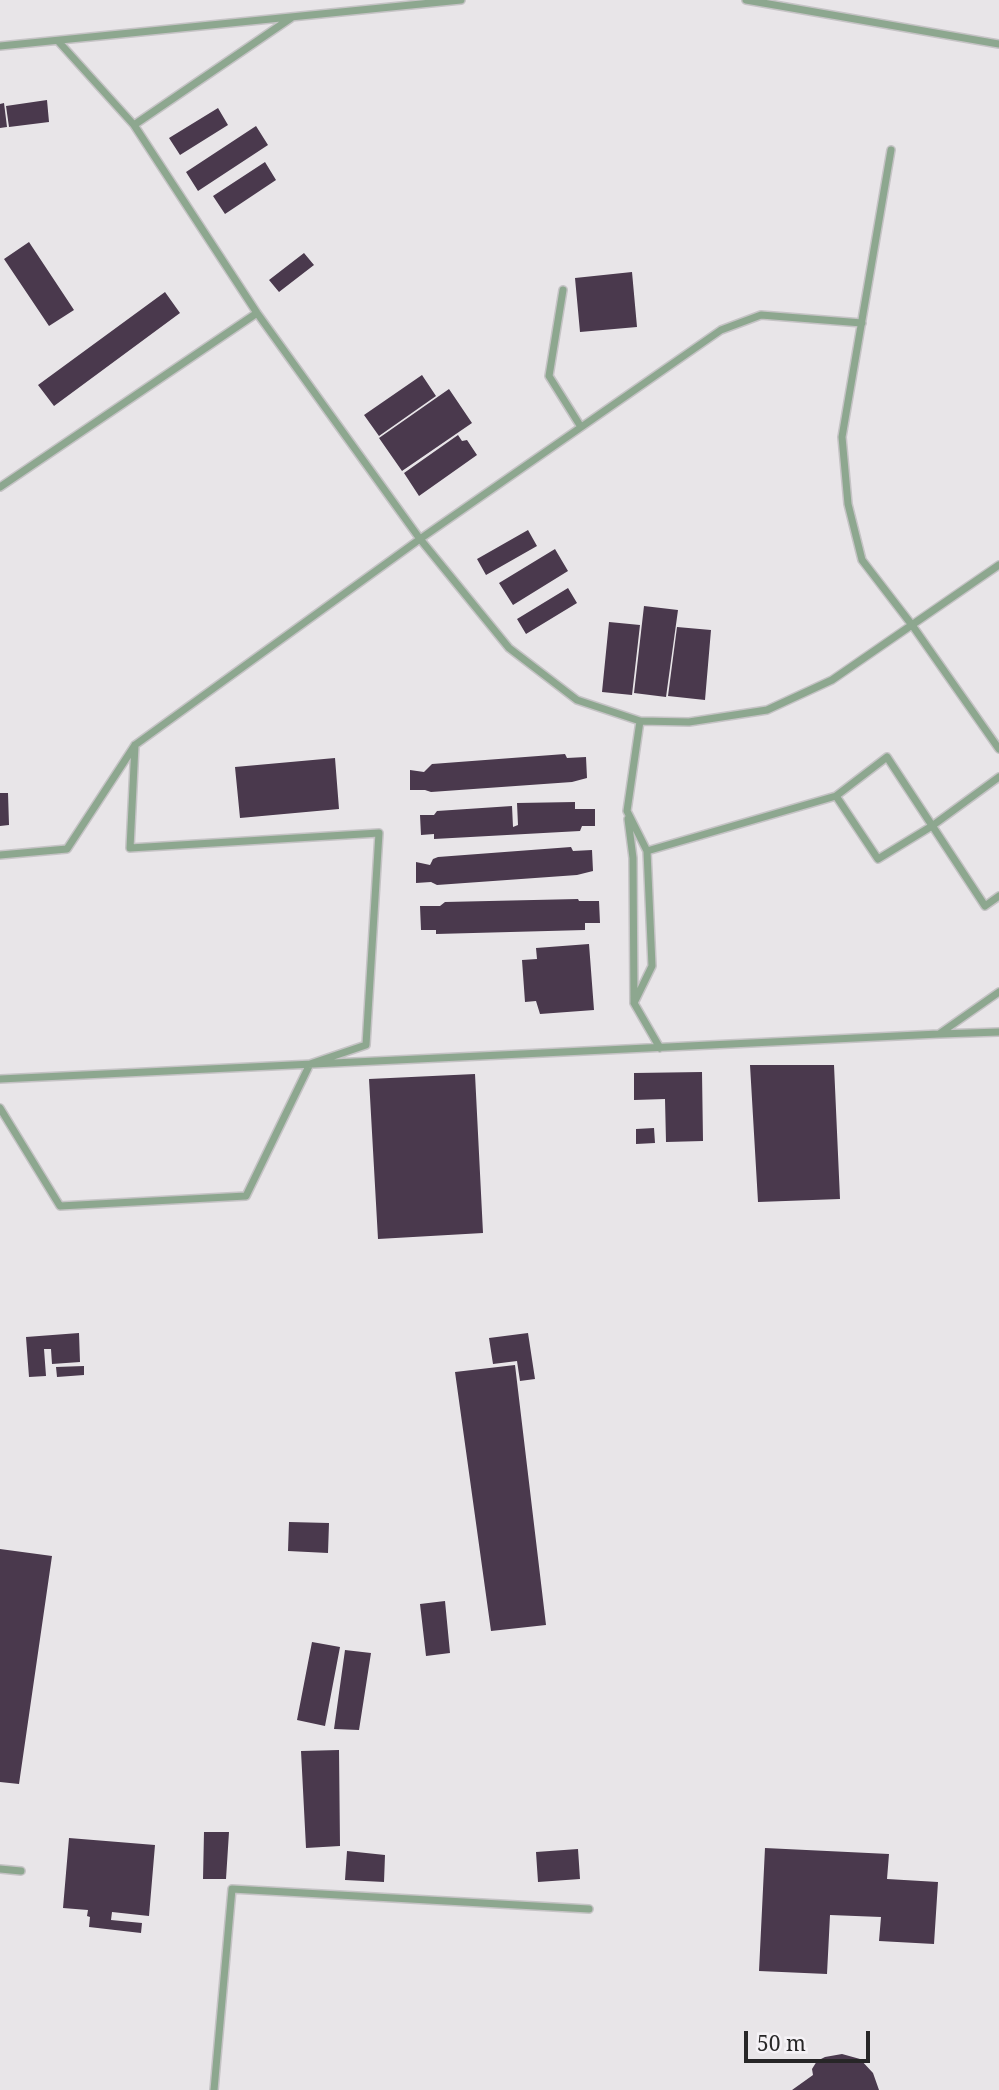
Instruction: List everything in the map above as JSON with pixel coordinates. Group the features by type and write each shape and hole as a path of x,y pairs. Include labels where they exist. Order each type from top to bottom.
{"lane":[{"path":"0,46 461,0"},
{"path":"746,0 999,44"},
{"path":"134,125 293,17"},
{"path":"58,41 134,125 257,313 420,539 509,648 577,699 640,721 689,722 767,710 832,680 999,565"},
{"path":"891,150 842,436 848,504 862,560 912,625 999,749"},
{"path":"563,290 549,376 581,428"},
{"path":"0,487 257,313"},
{"path":"0,855 67,849 135,745 420,539 721,330 761,315 862,323"},
{"path":"640,721 627,811 633,858 634,1003 660,1048"},
{"path":"0,1108 60,1206 246,1196 310,1064 366,1045 379,833 130,848 135,745"},
{"path":"647,851 836,796 887,757 985,905 999,896"},
{"path":"836,796 878,859 932,826 999,777"},
{"path":"627,811 647,851 652,966 634,1003"},
{"path":"939,1034 999,992"},
{"path":"0,1079 999,1032"},
{"path":"0,1868 21,1871"},
{"path":"214,2090 232,1889 589,1909"}],"building":[{"path":"47,100 49,122 9,127 6,106"},
{"path":"4,103 7,127 0,128 0,104"},
{"path":"218,108 228,125 180,155 169,138"},
{"path":"256,126 268,145 198,191 186,172"},
{"path":"265,162 276,180 225,214 213,196"},
{"path":"29,242 74,310 49,326 4,259"},
{"path":"304,253 314,265 279,292 269,280"},
{"path":"632,272 637,327 580,332 575,278"},
{"path":"165,292 180,313 54,406 38,385"},
{"path":"422,375 436,396 379,436 364,415"},
{"path":"449,389 472,423 402,471 379,438"},
{"path":"458,435 462,441 467,440 477,455 419,496 404,473"},
{"path":"528,530 537,546 486,575 477,559"},
{"path":"555,549 568,571 513,605 499,583"},
{"path":"568,588 577,603 526,634 517,619"},
{"path":"644,606 678,610 666,697 634,693"},
{"path":"609,622 640,625 632,695 602,692"},
{"path":"677,627 711,630 705,700 668,696"},
{"path":"565,754 567,758 586,757 587,778 572,782 431,792 410,790 410,770 424,772 432,764"},
{"path":"335,758 339,809 240,818 235,767"},
{"path":"0,793 8,793 9,825 0,826"},
{"path":"575,802 575,809 595,809 595,826 582,826 580,831 434,839 434,834 421,835 420,815 434,815 437,811 512,806 513,827 518,825 517,803"},
{"path":"571,847 573,851 592,850 593,871 577,875 437,885 431,882 416,883 416,862 430,865 433,859 438,857"},
{"path":"578,899 599,901 600,923 585,923 585,930 436,934 436,930 421,930 420,906 440,906 445,902"},
{"path":"589,944 594,1010 540,1014 536,1001 525,1002 522,960 537,959 536,948"},
{"path":"750,1065 834,1065 840,1199 758,1202"},
{"path":"702,1072 703,1141 666,1142 665,1099 634,1100 634,1073"},
{"path":"475,1074 483,1233 378,1239 369,1079"},
{"path":"654,1128 655,1143 636,1144 636,1129"},
{"path":"79,1333 80,1362 52,1364 51,1349 44,1349 46,1376 29,1377 26,1337"},
{"path":"528,1333 535,1379 520,1381 517,1361 493,1364 489,1338"},
{"path":"515,1365 546,1625 491,1631 455,1372"},
{"path":"84,1366 84,1375 57,1377 56,1367"},
{"path":"289,1522 329,1523 328,1553 288,1551"},
{"path":"0,1549 52,1556 19,1784 0,1782"},
{"path":"445,1601 450,1653 426,1656 420,1604"},
{"path":"312,1642 340,1647 325,1726 297,1720"},
{"path":"345,1650 371,1653 359,1730 334,1729"},
{"path":"339,1750 340,1846 306,1848 301,1751"},
{"path":"204,1832 229,1832 226,1879 203,1879"},
{"path":"69,1838 155,1845 149,1916 112,1912 111,1920 142,1923 141,1933 89,1927 88,1910 63,1908"},
{"path":"765,1848 889,1854 887,1879 938,1882 934,1944 879,1941 881,1917 830,1915 827,1974 759,1971"},
{"path":"578,1849 580,1879 538,1882 536,1852"},
{"path":"347,1851 385,1855 384,1882 345,1880"},
{"path":"842,2054 860,2059 873,2073 879,2090 792,2090 813,2075 812,2069 817,2061"}]}
